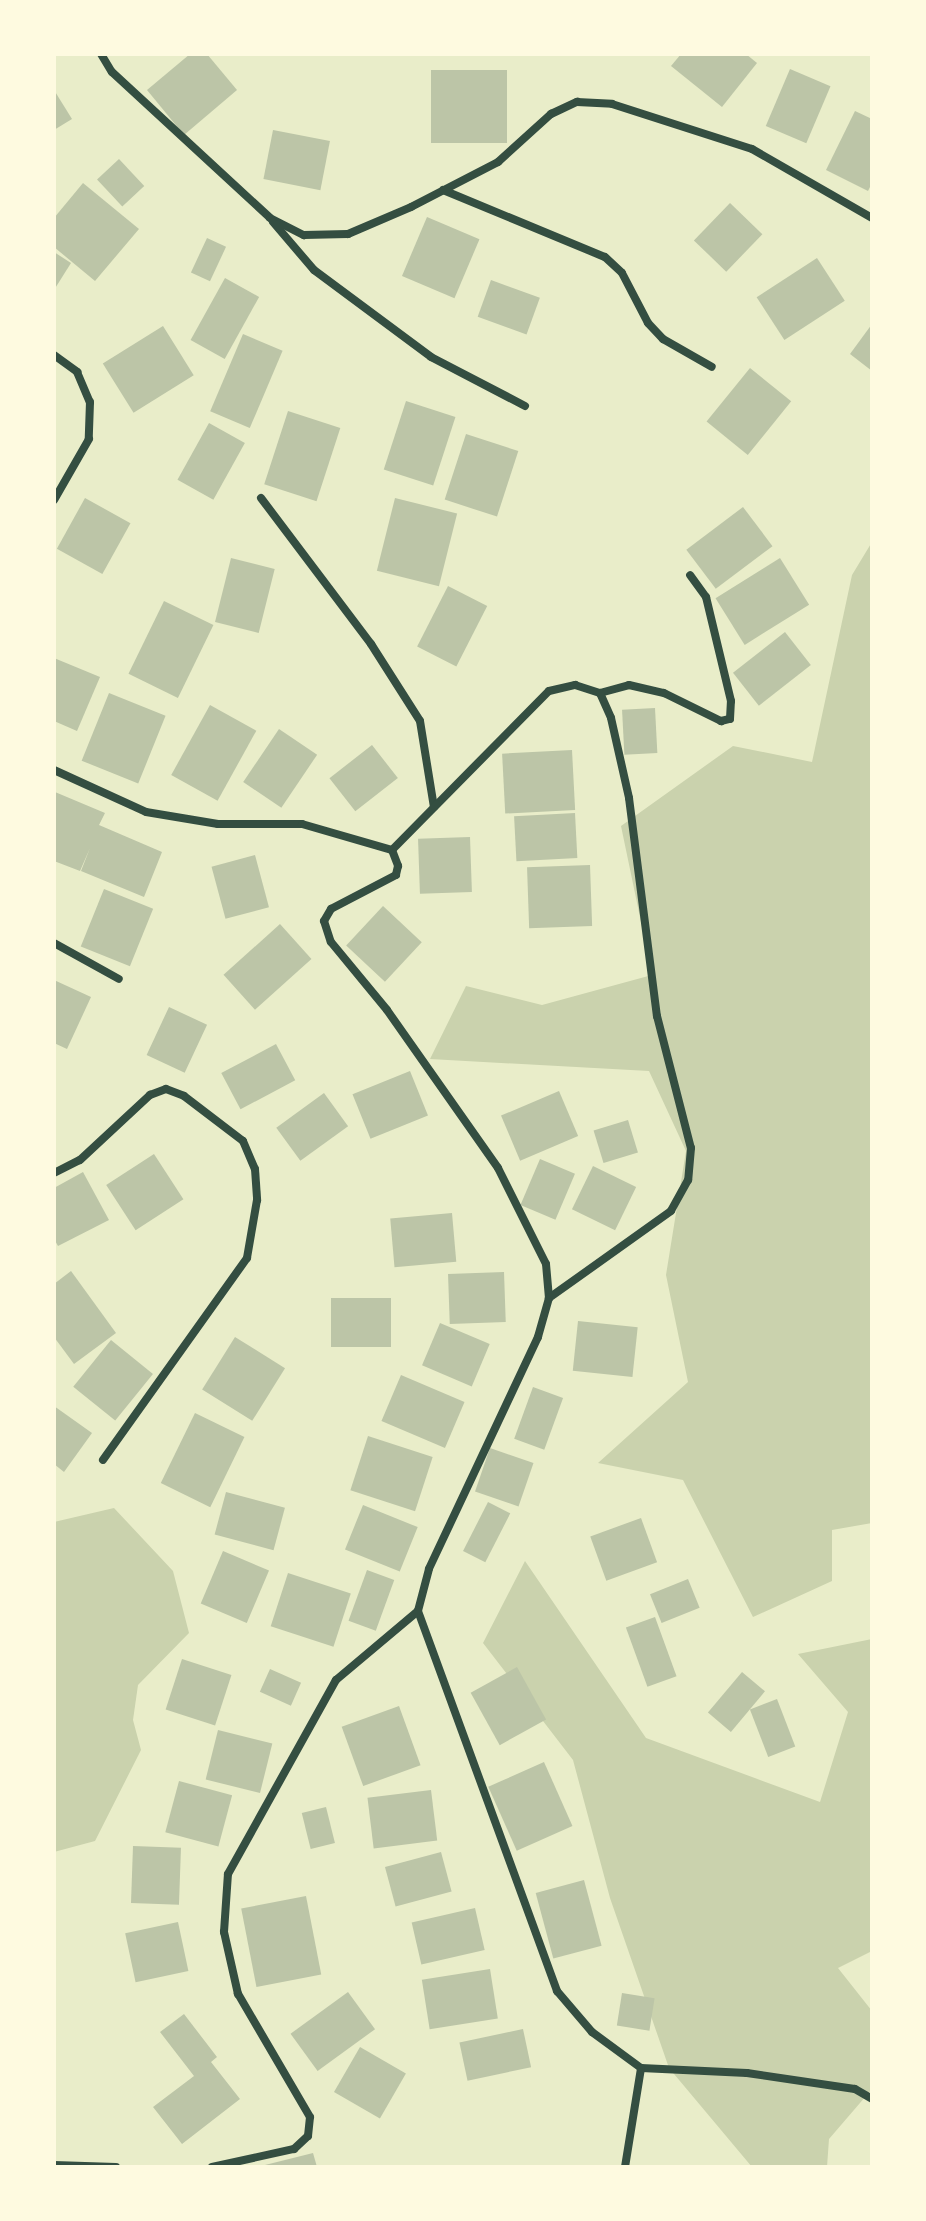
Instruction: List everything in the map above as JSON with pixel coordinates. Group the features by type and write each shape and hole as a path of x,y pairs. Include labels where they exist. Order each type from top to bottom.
{"street":[{"path":"101,54 112,72 270,218 314,270 431,357 525,406"},
{"path":"270,218 304,235 348,234 498,162 551,114 577,102 612,104 752,149 872,218"},
{"path":"443,190 605,257 622,273 655,331 712,367"},
{"path":"54,355 77,372 90,402 90,414 89,439 54,500"},
{"path":"261,498 371,644 420,721 434,807"},
{"path":"392,850 549,691 575,685 600,693 629,685 664,693 721,721 730,719 731,701 706,597 690,575"},
{"path":"549,1298 671,1211 688,1180 691,1148 657,1016 629,798 611,718 600,693"},
{"path":"54,770 146,812 218,824 302,824 392,850"},
{"path":"392,850 398,866 396,875 331,909 324,921 331,942 387,1010 498,1168 546,1264 549,1298 538,1337 429,1569 418,1611 557,1991 592,2032 641,2068 747,2073 855,2089 872,2099"},
{"path":"54,943 119,979"},
{"path":"54,1173 80,1160 150,1095 166,1089 184,1096 243,1141 255,1169 257,1200 247,1258 103,1460"},
{"path":"212,2167 294,2149 308,2136 310,2117 238,1994 224,1932 228,1874 336,1680 418,1611"},
{"path":"625,2167 641,2068"},
{"path":"54,2165 116,2167"}],"green space":[{"path":"872,542 872,1523 832,1530 832,1581 753,1617 683,1480 598,1463 688,1382 666,1275 686,1151 649,1071 430,1059 466,986 542,1005 652,975 621,826 733,746 812,762 852,575"},
{"path":"114,1508 173,1571 189,1633 138,1685 133,1720 141,1750 95,1841 54,1852 54,1522"},
{"path":"525,1561 646,1738 820,1802 848,1712 798,1654 872,1639 872,1951 838,1968 872,2011 872,2089 829,2139 827,2167 752,2167 669,2068 610,1898 573,1760 483,1643"}],"building":[{"path":"190,54 207,54 237,90 184,135 147,90"},
{"path":"681,54 746,54 757,63 722,107 671,66"},
{"path":"790,69 831,86 806,143 766,126"},
{"path":"431,70 507,70 507,143 431,143"},
{"path":"54,90 72,119 54,130"},
{"path":"855,111 872,119 872,183 868,191 826,170"},
{"path":"273,130 330,141 320,190 263,179"},
{"path":"119,159 144,186 122,207 97,179"},
{"path":"83,183 139,229 95,281 54,247 54,218"},
{"path":"730,203 762,234 726,272 694,240"},
{"path":"427,217 479,239 454,298 402,276"},
{"path":"207,238 226,247 210,281 191,272"},
{"path":"54,252 71,263 54,290"},
{"path":"817,258 845,301 784,340 757,297"},
{"path":"225,278 259,297 225,359 191,340"},
{"path":"491,280 540,298 527,334 478,317"},
{"path":"872,324 872,371 850,354"},
{"path":"163,326 194,375 134,413 103,364"},
{"path":"243,334 283,351 250,428 210,411"},
{"path":"750,368 791,401 748,455 707,422"},
{"path":"406,401 455,417 433,486 384,469"},
{"path":"288,411 340,428 317,501 264,484"},
{"path":"209,423 245,443 213,500 177,480"},
{"path":"466,434 518,451 497,517 445,500"},
{"path":"85,498 130,523 102,574 57,549"},
{"path":"395,498 457,513 439,586 377,571"},
{"path":"743,507 772,546 716,589 686,550"},
{"path":"231,558 275,569 259,633 215,622"},
{"path":"780,558 809,605 745,645 716,598"},
{"path":"448,586 487,606 456,667 417,647"},
{"path":"164,601 213,625 178,698 128,674"},
{"path":"785,632 811,665 759,706 733,673"},
{"path":"54,658 100,677 77,731 54,721"},
{"path":"109,693 166,716 138,784 82,761"},
{"path":"210,705 256,731 218,801 171,775"},
{"path":"655,708 657,753 624,755 622,710"},
{"path":"279,729 317,755 281,808 243,782"},
{"path":"372,745 398,778 355,811 329,778"},
{"path":"572,750 575,810 505,814 502,754"},
{"path":"55,792 105,813 99,825 162,852 144,897 81,871 90,848 80,871 54,861"},
{"path":"575,813 577,858 516,861 514,816"},
{"path":"470,837 472,892 420,894 418,839"},
{"path":"255,855 269,907 226,919 212,867"},
{"path":"590,865 592,926 529,928 527,867"},
{"path":"104,889 153,909 130,966 81,946"},
{"path":"383,906 422,942 385,982 346,945"},
{"path":"280,924 311,959 255,1010 224,975"},
{"path":"54,980 91,997 67,1049 54,1043"},
{"path":"169,1007 207,1025 185,1073 147,1055"},
{"path":"276,1044 295,1080 241,1109 221,1073"},
{"path":"410,1071 428,1116 370,1139 353,1094"},
{"path":"559,1091 578,1136 520,1161 501,1116"},
{"path":"324,1093 348,1126 300,1161 276,1128"},
{"path":"628,1120 638,1153 604,1163 594,1131"},
{"path":"154,1154 183,1199 136,1230 106,1185"},
{"path":"540,1159 575,1174 555,1220 520,1205"},
{"path":"593,1166 636,1187 615,1230 572,1209"},
{"path":"83,1172 109,1220 58,1246 54,1239 54,1188"},
{"path":"452,1213 456,1262 395,1267 390,1218"},
{"path":"71,1271 116,1333 74,1364 54,1337 54,1284"},
{"path":"504,1272 506,1322 450,1324 448,1274"},
{"path":"331,1298 391,1298 391,1347 331,1347"},
{"path":"578,1321 638,1327 632,1377 573,1371"},
{"path":"440,1323 490,1344 472,1386 422,1365"},
{"path":"235,1337 285,1368 252,1421 202,1390"},
{"path":"111,1340 153,1374 115,1421 73,1387"},
{"path":"401,1375 465,1402 445,1448 381,1421"},
{"path":"533,1387 563,1398 544,1450 514,1439"},
{"path":"54,1406 92,1433 64,1472 54,1464"},
{"path":"195,1413 244,1437 210,1507 161,1483"},
{"path":"368,1436 433,1457 415,1511 350,1490"},
{"path":"490,1448 533,1463 519,1506 475,1491"},
{"path":"226,1492 285,1508 274,1550 215,1535"},
{"path":"488,1502 510,1513 485,1562 463,1551"},
{"path":"363,1505 418,1527 400,1572 345,1550"},
{"path":"641,1518 657,1562 606,1581 590,1536"},
{"path":"223,1551 269,1571 247,1623 201,1603"},
{"path":"367,1570 394,1580 376,1631 349,1621"},
{"path":"288,1573 351,1593 333,1647 271,1626"},
{"path":"688,1579 700,1608 662,1623 650,1594"},
{"path":"655,1617 677,1676 647,1687 626,1628"},
{"path":"182,1659 231,1675 215,1725 166,1709"},
{"path":"517,1667 546,1719 500,1745 471,1693"},
{"path":"270,1669 301,1683 291,1706 260,1692"},
{"path":"742,1672 765,1691 731,1732 708,1713"},
{"path":"777,1699 795,1747 768,1757 750,1709"},
{"path":"399,1706 421,1765 363,1786 342,1727"},
{"path":"218,1730 272,1744 260,1793 206,1779"},
{"path":"544,1762 572,1826 517,1851 488,1787"},
{"path":"179,1781 232,1795 218,1846 165,1832"},
{"path":"431,1790 437,1841 374,1848 367,1798"},
{"path":"326,1807 335,1843 311,1849 302,1813"},
{"path":"133,1846 181,1848 179,1905 131,1903"},
{"path":"441,1852 452,1892 396,1907 385,1867"},
{"path":"584,1880 602,1946 553,1959 536,1893"},
{"path":"306,1896 321,1975 256,1987 241,1909"},
{"path":"475,1908 485,1950 421,1965 412,1923"},
{"path":"178,1922 188,1971 136,1982 125,1933"},
{"path":"490,1969 498,2018 430,2029 422,1980"},
{"path":"348,1992 375,2029 318,2071 291,2034"},
{"path":"622,1993 655,1998 649,2031 617,2026"},
{"path":"184,2014 217,2057 211,2062 240,2099 182,2144 153,2107 194,2076 160,2032"},
{"path":"523,2029 531,2067 468,2081 459,2043"},
{"path":"360,2047 406,2074 380,2119 334,2092"},
{"path":"313,2153 317,2167 261,2167 261,2166"}]}
